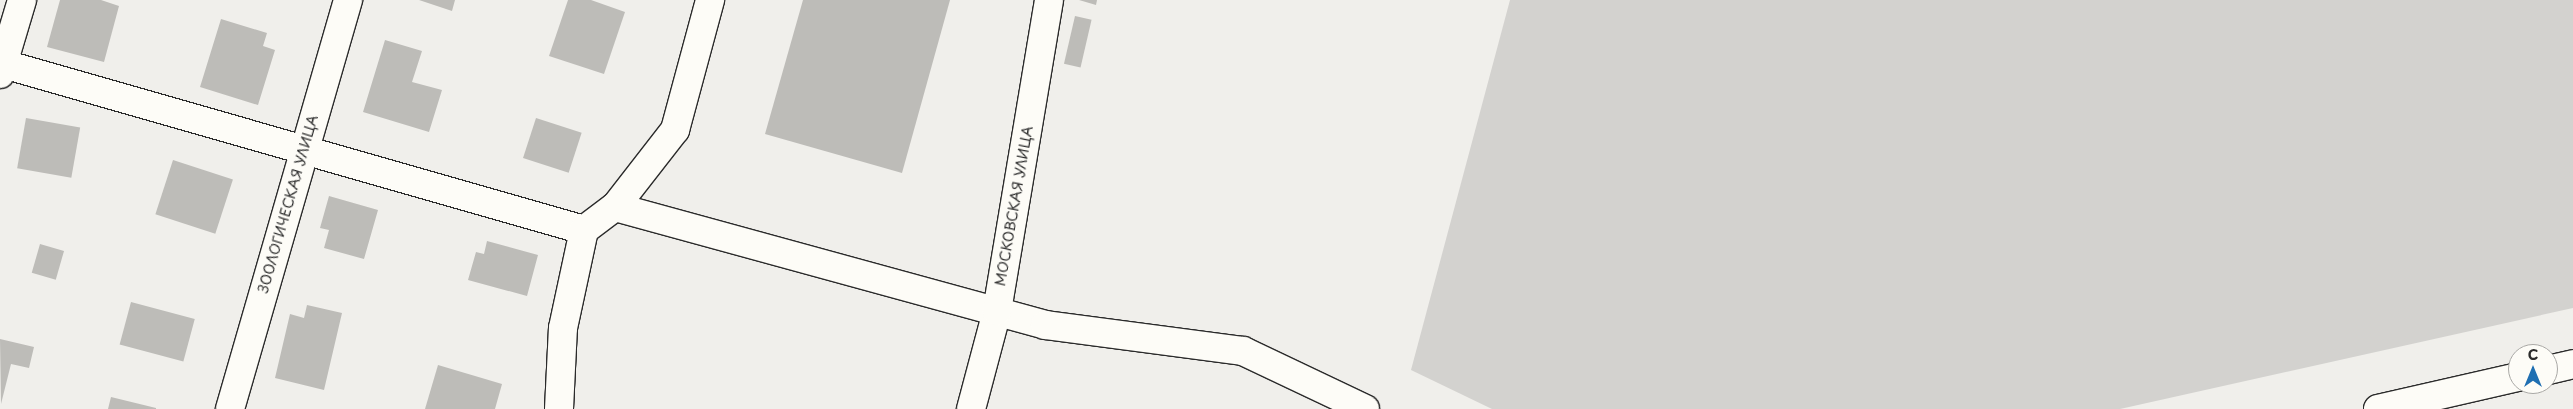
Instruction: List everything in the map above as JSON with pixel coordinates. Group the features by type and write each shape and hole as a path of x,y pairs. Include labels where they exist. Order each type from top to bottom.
{"street":[{"path":"22,0 1,67 304,148 584,230"},
{"name":"ЗООЛОГИЧЕСКАЯ УЛИЦА","path":"230,409 348,0"},
{"path":"559,409 562,328 584,230 615,207 675,130 710,0"},
{"name":"МОСКОВСКАЯ УЛИЦА","path":"970,409 997,311 1049,0"},
{"path":"615,207 1045,325 1243,351 1365,409"},
{"path":"2558,368 2573,364"},
{"path":"2378,409 2508,379"}],"shaded area":[{"path":"1510,0 2573,0 2573,308 2120,409 1492,409 1411,370"}],"building":[{"path":"60,0 101,0 119,6 104,62 47,47"},
{"path":"419,0 455,0 452,11"},
{"path":"568,0 591,0 625,12 604,74 549,56"},
{"path":"803,0 950,0 902,173 765,134"},
{"path":"1079,0 1097,0 1096,5"},
{"path":"1075,16 1092,20 1081,68 1064,64"},
{"path":"221,19 267,33 263,46 275,50 258,105 200,87"},
{"path":"385,40 422,51 412,82 442,90 429,132 363,112"},
{"path":"26,118 80,128 71,178 17,168"},
{"path":"536,118 582,133 569,173 523,158"},
{"path":"173,160 233,179 215,234 155,214"},
{"path":"329,196 378,210 364,259 324,248 329,230 320,228"},
{"path":"487,241 538,255 527,296 468,280 476,252 484,254"},
{"path":"40,244 64,251 56,280 32,273"},
{"path":"131,302 195,319 183,362 120,345"},
{"path":"307,305 342,313 324,390 275,378 290,314 304,318"},
{"path":"0,339 34,347 29,368 11,364 1,404"},
{"path":"438,365 502,384 495,409 425,409"},
{"path":"111,397 156,408 156,409 108,409"}]}
